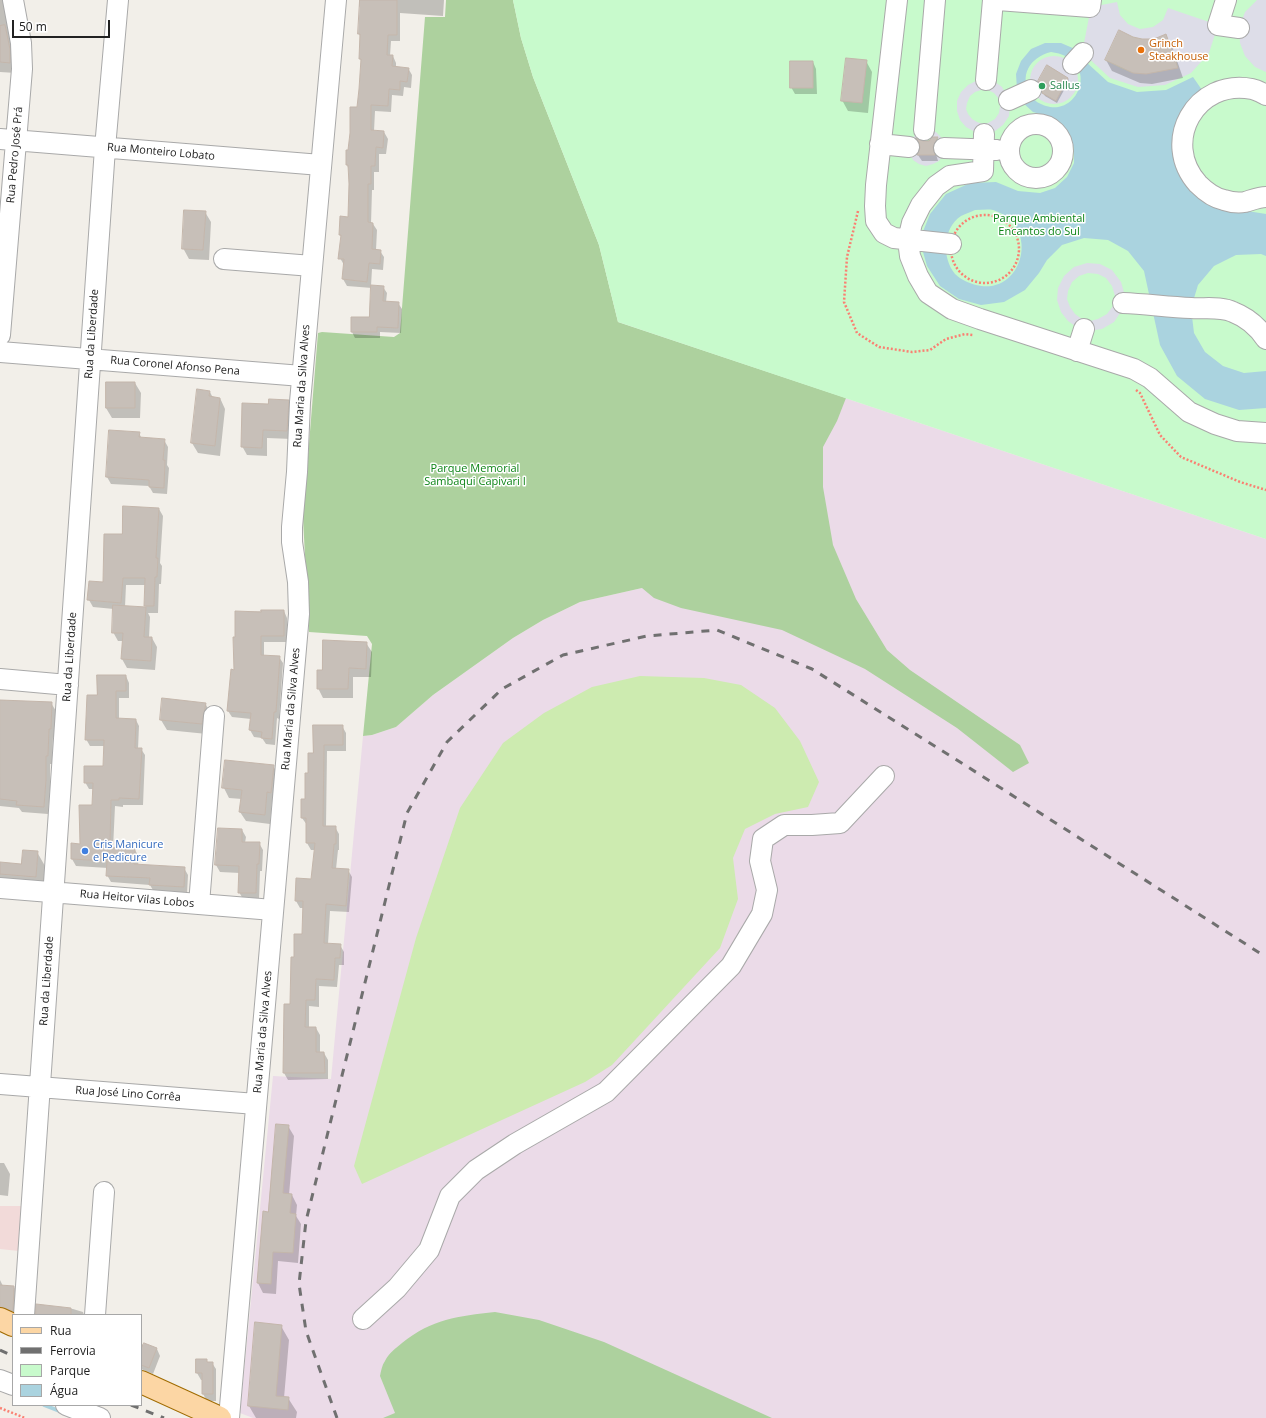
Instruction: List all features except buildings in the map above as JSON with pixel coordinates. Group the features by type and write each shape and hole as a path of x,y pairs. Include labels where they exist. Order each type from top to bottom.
{"main road":[{"path":"0,1319 12,1325"},
{"path":"142,1382 220,1418"}],"street":[{"name":"Rua Pedro José Prá","path":"0,335 8,140 23,55 13,0"},
{"name":"Rua da Liberdade","path":"24,1314 105,148 118,0"},
{"name":"Rua Maria da Silva Alves","path":"229,1418 299,614 298,582 292,542 297,472 298,419 336,0"},
{"path":"897,0 880,144 875,206 876,220 884,233 894,238 951,244"},
{"path":"924,130 936,41 935,0"},
{"path":"986,80 984,45 993,0"},
{"path":"998,0 1090,7 1091,0"},
{"path":"1226,0 1218,26 1239,28"},
{"path":"1266,95 1253,89 1229,88 1207,96 1191,113 1182,135 1183,156 1190,176 1204,191 1223,200 1230,201 1244,202 1266,197"},
{"name":"Rua Monteiro Lobato","path":"8,140 321,165"},
{"path":"984,142 983,171 950,176 936,186 921,205 912,223 913,240 910,256 918,276 928,292 952,309 1134,369 1150,378 1189,412 1215,424 1237,431 1266,433"},
{"path":"944,148 984,142 1009,150"},
{"path":"880,144 909,147"},
{"path":"224,259 312,266"},
{"path":"1123,303 1210,308 1232,311 1249,320 1262,332 1266,339"},
{"path":"1077,351 1084,329"},
{"name":"Rua Coronel Afonso Pena","path":"0,352 302,376"},
{"path":"0,680 68,685"},
{"path":"199,904 214,716"},
{"path":"363,1319 397,1288 429,1250 450,1196 476,1170 514,1144 606,1092 731,966 762,914 767,890 760,860 763,839 784,825 840,823 884,776"},
{"name":"Rua Heitor Vilas Lobos","path":"0,888 273,910"},
{"name":"Rua José Lino Corrêa","path":"0,1084 256,1104"},
{"path":"96,1314 104,1192"},
{"path":"0,1380 12,1385"},
{"path":"69,1406 100,1418"}],"path":[{"path":"859,209 847,257 844,302 857,333 879,347 912,352 930,350 946,339 965,334 978,335"},
{"path":"990,215 1002,219 1012,228 1018,241 1018,254 1014,267 1005,277 993,282 980,283 967,278 957,269 952,257 951,244 955,231 964,221 976,216 990,215"},
{"path":"1134,389 1140,393 1160,435 1181,457 1240,482 1266,490"},
{"path":"0,1408 25,1418"}],"shaded area":[{"path":"1257,0 1266,0 1266,72 1255,67 1245,56 1240,43 1239,28 1245,12"},
{"path":"1117,2 1120,15 1128,24 1140,29 1153,27 1163,20 1168,8 1218,25 1209,53 1191,73 1165,85 1138,87 1110,78 1083,53 1091,7","holes":["1119,31 1133,37 1154,39 1166,35 1178,67 1158,72 1133,73 1105,60"]},
{"path":"1049,56 1059,56 1071,63 1078,75 1078,85 1071,97 1059,104 1049,104 1041,100 1034,93 1030,85 1030,75 1034,67 1041,60"},
{"path":"986,80 995,82 1002,87 1010,105 1009,116 1003,125 995,131 984,134 975,132 966,127 960,120 957,111 957,101 961,92 968,85 976,81","holes":["988,90 994,93 999,99 999,113 995,119 983,124 972,119 966,109 970,96 975,92"]},
{"path":"930,130 936,132 941,137 943,142 943,155 939,161 926,166 913,160 910,154 910,141 918,132","holes":["938,137 938,155 913,155 913,138"]},
{"path":"1087,263 1100,264 1112,270 1121,282 1125,296 1122,310 1114,322 1102,329 1089,331 1078,328 1068,321 1061,312 1057,300 1058,288 1064,276 1074,267","holes":["1088,273 1098,274 1106,278 1112,286 1115,296 1113,306 1107,314 1098,319 1090,321 1082,319 1075,314 1070,307 1067,299 1068,291 1072,282 1079,276"]},
{"path":"618,322 1266,539 1266,1418 253,1418 240,1413 273,1076 331,1079 363,736 372,735 396,727 433,695 513,638 543,620 580,602 642,588"},
{"path":"0,1206 21,1206 19,1251 0,1249"}],"green space":[{"name":"Parque Memorial Sambaqui Capivari I","path":"446,0 513,0 521,38 533,77 599,245 618,322 846,398 837,421 823,447 823,487 833,545 856,599 887,650 910,670 1020,745 1029,763 1013,772 957,728 865,669 782,630 681,608 654,598 642,588 580,602 543,620 513,638 433,695 396,727 372,735 363,736 372,644 367,636 309,632 303,518 318,333 322,332 394,337 400,333 425,17 445,17"},
{"name":"Parque Ambiental Encantos do Sul","path":"513,0 1266,0 1266,539 618,322 599,245 533,77 521,38"},
{"path":"640,676 704,678 741,685 775,708 800,741 819,782 808,807 775,814 745,829 733,858 738,899 720,948 612,1065 585,1082 362,1184 354,1166 416,938 460,808 503,743 544,713 592,687"},
{"path":"495,1312 539,1320 604,1342 772,1418 383,1418 395,1413 380,1376 383,1364 392,1351 413,1335 435,1324 457,1317"}],"water":[{"path":"1045,43 1061,43 1075,49 1085,61 1108,82 1137,92 1166,90 1193,77 1202,90 1185,107 1175,127 1173,149 1177,167 1235,209 1266,214 1266,256 1261,254 1236,255 1214,266 1198,285 1191,308 1194,333 1205,352 1223,366 1244,373 1266,371 1266,408 1239,410 1205,399 1177,376 1160,345 1144,271 1128,251 1108,240 1084,238 1062,245 1047,260 1039,273 1025,290 1004,302 981,305 959,299 940,286 927,266 923,252 922,234 930,214 946,194 970,183 996,182 1018,191 1040,193 1055,188 1067,177 1074,163 1074,149 1070,135 1062,124 1051,117 1033,112 1022,102 1017,89 1016,74 1021,61 1031,49","holes":["1051,52 1067,56 1076,65 1080,75 1080,85 1076,95 1068,103 1058,107 1046,106 1035,101 1027,89 1026,75 1028,68 1037,58","975,210 993,210 1008,218 1018,230 1022,243 1020,258 1015,270 1005,280 992,286 976,285 962,280 955,274 946,252 947,236 950,228 961,216"]}],"waterway":[{"path":"47,1406 62,1412"}],"railway":[{"path":"337,1418 306,1331 299,1284 306,1221 407,813 447,742 502,689 563,655 647,636 717,630 812,669 1266,957"},
{"path":"0,1350 12,1356"},
{"path":"134,1406 164,1418"}],"place":[{"name":"Grinch Steakhouse","path":"1141,50"},
{"name":"Sallus","path":"1042,86"},
{"name":"Cris Manicure e Pedicure","path":"85,851"}]}
